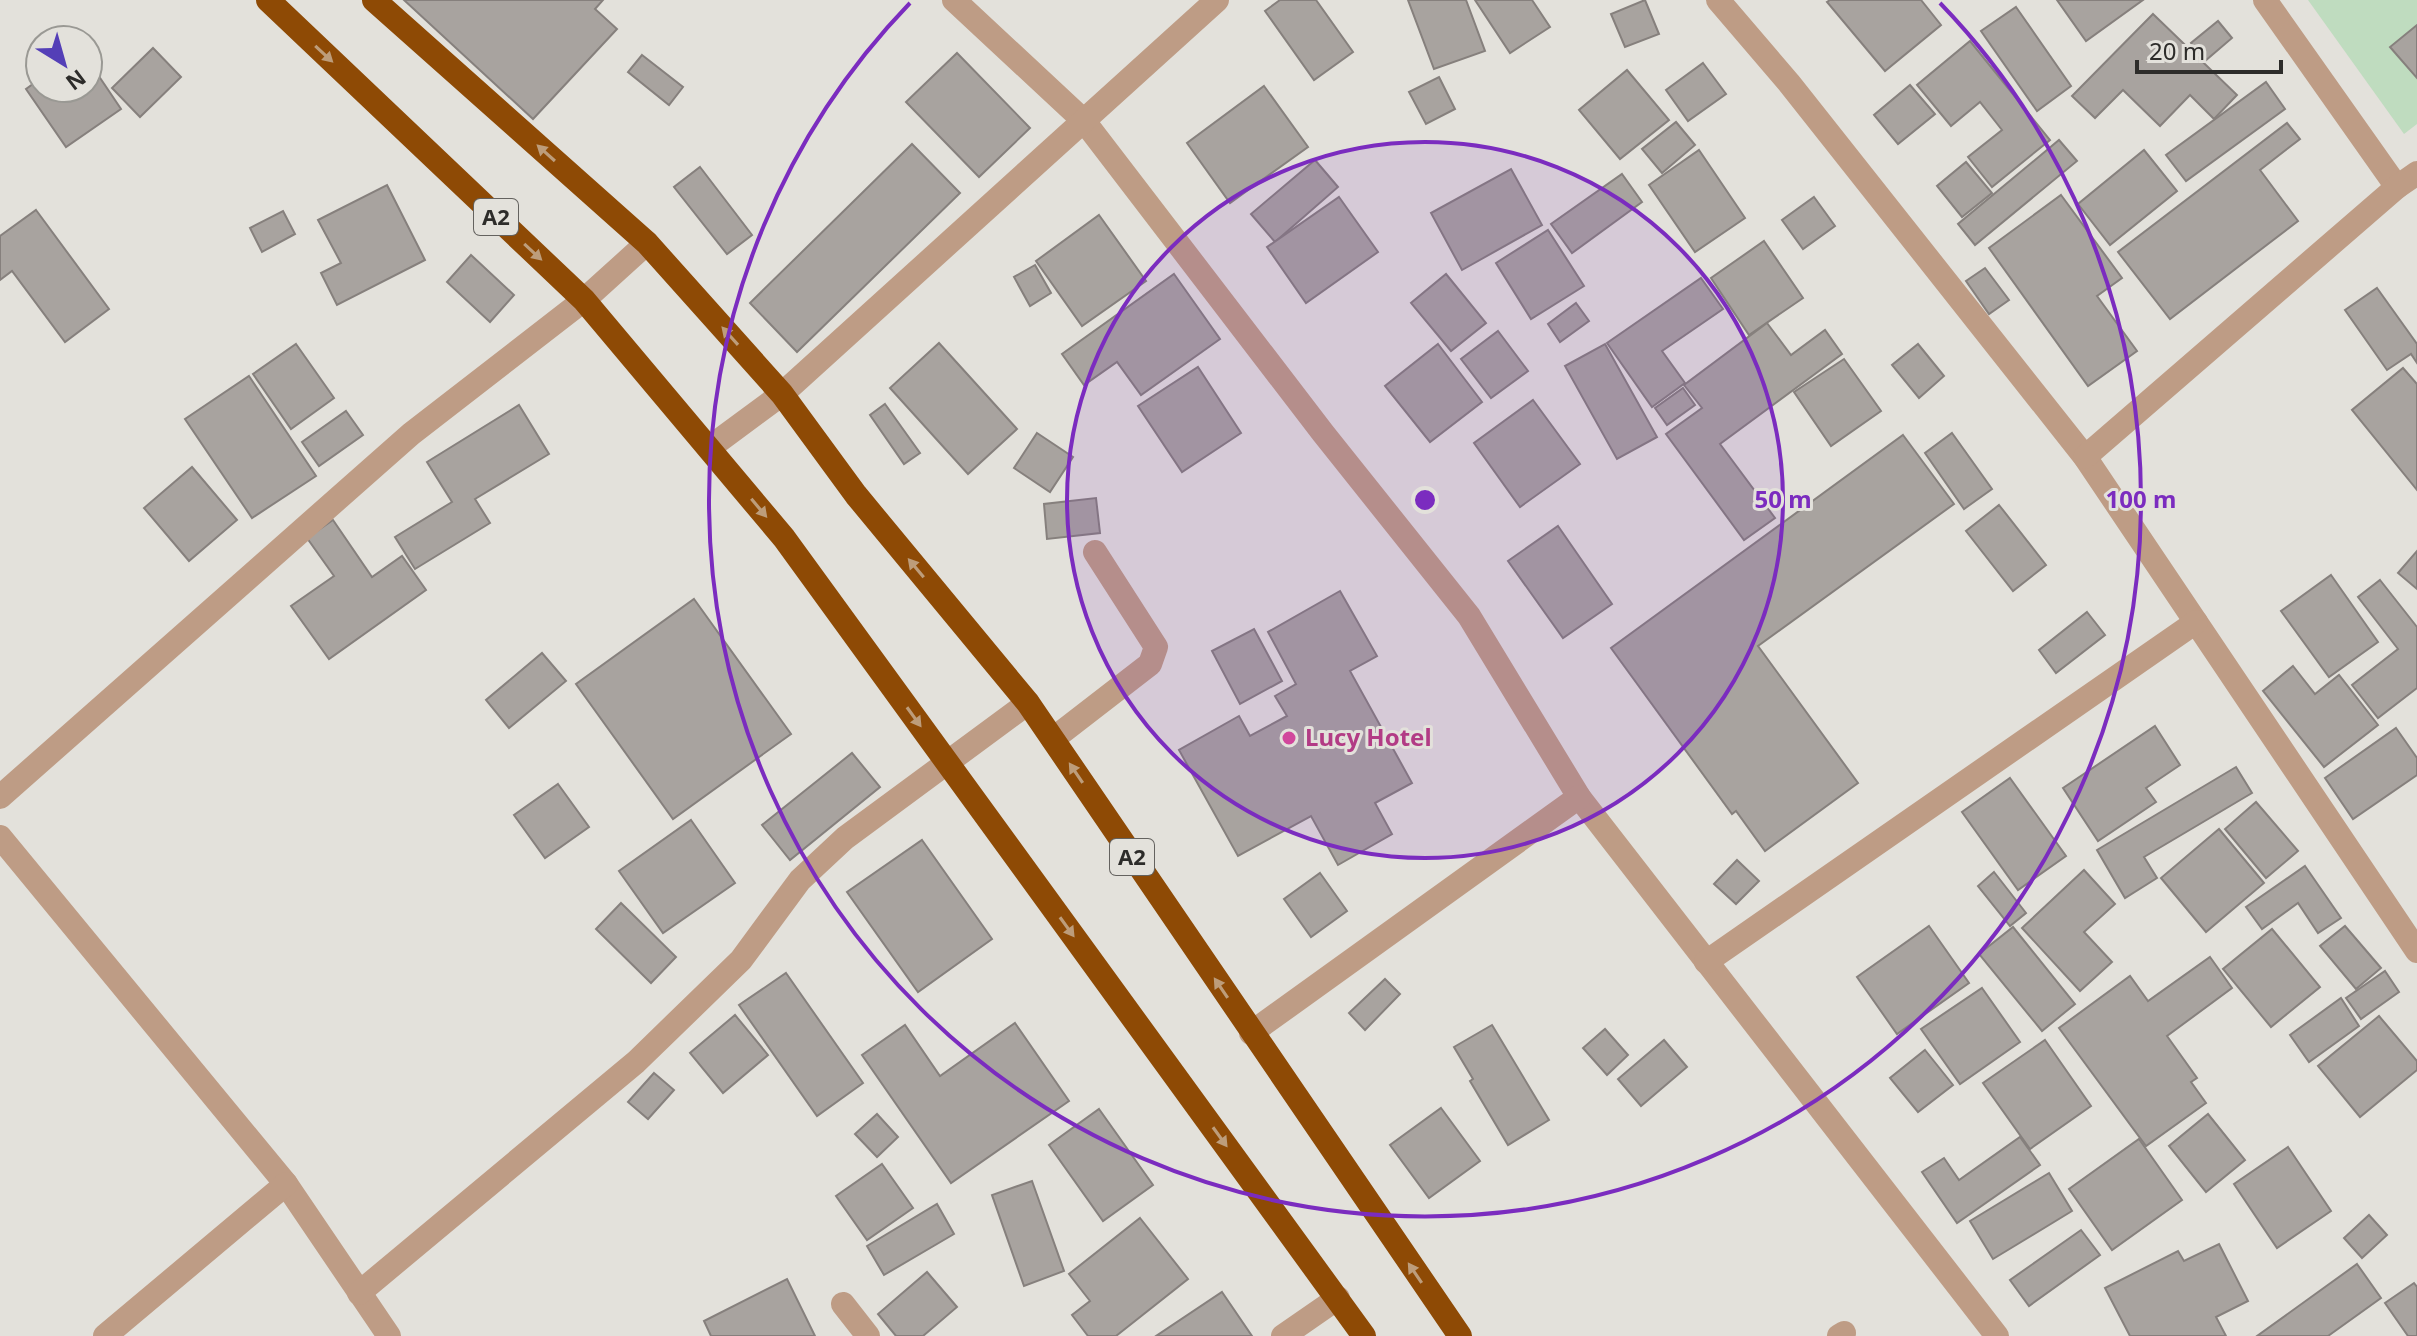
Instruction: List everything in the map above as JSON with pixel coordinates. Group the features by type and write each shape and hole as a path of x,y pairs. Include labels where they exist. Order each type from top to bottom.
{"highway":[{"name":"A2","path":"268,0 584,300 784,538 1364,1336"},
{"name":"A2","path":"374,0 647,243 782,394 856,495 1028,703 1460,1336"}],"street":[{"path":"954,0 1084,121 1323,433 1469,616 1579,797 1997,1336"},
{"path":"709,448 782,394 1217,0"},
{"path":"1718,0 1789,83 2085,457 2417,951"},
{"path":"2265,0 2397,187"},
{"path":"2085,457 2417,173"},
{"path":"0,797 411,434 584,300 647,243"},
{"path":"1053,739 1150,664 1156,647 1095,552"},
{"path":"1706,962 2196,622"},
{"path":"359,1293 636,1062 741,960 800,880 845,838 1028,703"},
{"path":"1251,1033 1579,797"},
{"path":"0,837 286,1184 389,1336"},
{"path":"105,1336 286,1184"},
{"path":"1283,1336 1338,1298"},
{"path":"843,1304 868,1336"}],"green space":[{"path":"2308,0 2417,0 2417,124 2404,134"}],"building":[{"path":"404,0 603,0 595,9 617,29 533,119"},
{"path":"1280,0 1316,0 1353,52 1314,80 1265,11"},
{"path":"1408,0 1466,0 1485,51 1434,69"},
{"path":"1475,0 1532,0 1550,27 1510,53"},
{"path":"1645,0 1659,34 1625,47 1611,14"},
{"path":"1921,0 1941,25 1885,71 1827,2"},
{"path":"2057,0 2143,0 2086,41"},
{"path":"2016,7 2071,86 2037,111 1981,31"},
{"path":"2153,14 2237,95 2214,119 2190,95 2160,126 2123,90 2095,118 2072,96"},
{"path":"2218,21 2232,38 2205,61 2191,43"},
{"path":"2417,25 2417,78 2390,47"},
{"path":"1970,41 2050,140 1992,187 1968,157 2002,130 1980,102 1951,126 1917,85"},
{"path":"153,48 181,77 140,117 112,88"},
{"path":"957,53 1030,128 979,177 906,102"},
{"path":"642,55 683,87 669,105 628,72"},
{"path":"1703,63 1726,94 1688,121 1666,90"},
{"path":"1627,70 1669,120 1620,159 1579,110"},
{"path":"1439,77 1455,109 1426,124 1409,92"},
{"path":"2266,82 2285,109 2186,181 2166,155"},
{"path":"104,84 121,109 66,147 36,104 104,104"},
{"path":"1910,85 1935,114 1898,144 1874,115"},
{"path":"1264,86 1308,147 1230,203 1187,143"},
{"path":"1676,122 1695,145 1662,173 1642,149"},
{"path":"2287,123 2300,139 2260,170 2298,221 2170,319 2118,252"},
{"path":"2059,140 2077,161 1975,245 1958,224"},
{"path":"912,144 960,193 797,352 750,303"},
{"path":"1699,150 1745,218 1695,252 1649,185"},
{"path":"2144,150 2177,191 2110,245 2078,204"},
{"path":"1315,160 1338,187 1275,242 1251,214"},
{"path":"1966,162 1992,193 1962,217 1937,186"},
{"path":"700,167 752,235 727,254 674,187"},
{"path":"1511,169 1542,225 1462,270 1431,213"},
{"path":"1622,174 1642,202 1572,253 1551,224"},
{"path":"387,185 425,260 337,305 321,273 341,263 318,220"},
{"path":"2061,195 2122,278 2097,296 2137,351 2088,386 1989,248"},
{"path":"1339,197 1378,252 1306,303 1267,247"},
{"path":"1814,197 1835,226 1803,249 1782,220"},
{"path":"36,210 109,309 65,342 12,271 0,280 0,236"},
{"path":"283,211 295,234 262,252 250,228"},
{"path":"1099,215 1146,281 1082,326 1036,261"},
{"path":"1548,230 1584,286 1531,319 1496,263"},
{"path":"1764,241 1803,298 1749,335 1711,278"},
{"path":"471,255 514,295 490,322 447,282"},
{"path":"1035,265 1051,293 1030,306 1014,277"},
{"path":"1985,268 2009,300 1989,314 1966,281"},
{"path":"1174,274 1220,339 1141,395 1117,362 1084,385 1062,354"},
{"path":"1446,274 1486,323 1451,351 1411,303"},
{"path":"1701,278 1723,309 1662,351 1685,383 1652,407 1607,343"},
{"path":"2377,288 2417,344 2417,363 2411,354 2387,370 2345,310"},
{"path":"1576,303 1589,321 1560,342 1548,324"},
{"path":"1767,323 1791,355 1825,330 1842,354 1720,444 1775,518 1744,540 1666,434 1702,408 1684,385"},
{"path":"1498,331 1528,371 1491,398 1461,359"},
{"path":"939,343 1017,429 968,474 890,388"},
{"path":"296,344 334,398 291,429 253,374"},
{"path":"1438,344 1482,402 1430,442 1385,386"},
{"path":"1605,344 1657,437 1617,459 1565,366"},
{"path":"1918,344 1944,376 1919,398 1892,365"},
{"path":"1844,359 1881,411 1831,446 1794,392"},
{"path":"1198,367 1241,433 1182,472 1138,406"},
{"path":"2403,368 2417,384 2417,490 2352,410"},
{"path":"249,376 316,476 252,518 185,419"},
{"path":"1683,388 1695,405 1667,425 1655,408"},
{"path":"1533,400 1580,464 1520,507 1474,443"},
{"path":"885,404 920,453 904,464 870,415"},
{"path":"519,405 549,454 475,499 490,523 415,569 395,537 452,502 427,462"},
{"path":"346,411 363,435 319,466 302,442"},
{"path":"1037,433 1073,457 1050,492 1014,468"},
{"path":"1952,433 1992,489 1964,509 1925,453"},
{"path":"1903,435 1954,504 1758,646 1858,783 1765,851 1736,811 1732,814 1611,648"},
{"path":"192,467 237,520 189,561 144,508"},
{"path":"1096,498 1100,533 1047,539 1044,504"},
{"path":"1999,505 2046,565 2013,591 1966,531"},
{"path":"333,520 372,577 402,556 426,590 329,659 291,606 334,576 307,538"},
{"path":"1558,526 1612,604 1563,638 1508,561"},
{"path":"2417,551 2417,589 2398,573"},
{"path":"2331,575 2378,642 2329,677 2281,611"},
{"path":"2380,580 2417,627 2417,688 2378,718 2352,685 2398,649 2358,597"},
{"path":"1340,591 1377,656 1350,671 1412,783 1375,803 1392,834 1338,865 1311,816 1238,856 1179,750 1239,716 1250,736 1287,716 1275,696 1296,684 1268,632"},
{"path":"694,599 791,734 673,819 576,684"},
{"path":"2087,612 2105,635 2056,673 2039,650"},
{"path":"1254,629 1282,681 1240,704 1212,651"},
{"path":"542,653 566,681 509,728 486,700"},
{"path":"2293,666 2315,694 2339,675 2378,725 2324,767 2263,691"},
{"path":"2155,726 2180,765 2146,788 2156,802 2098,841 2063,788"},
{"path":"2396,728 2417,758 2417,775 2353,819 2325,778"},
{"path":"852,753 880,787 790,860 762,825"},
{"path":"2236,767 2252,793 2144,857 2157,878 2125,898 2097,850"},
{"path":"2010,778 2066,856 2018,890 1962,812"},
{"path":"558,784 589,827 545,858 514,815"},
{"path":"2256,802 2298,851 2266,878 2225,829"},
{"path":"691,820 735,883 663,933 619,871"},
{"path":"2219,829 2264,883 2206,932 2161,878"},
{"path":"922,840 992,939 918,992 847,892"},
{"path":"1737,860 1759,881 1736,904 1714,884"},
{"path":"2305,866 2341,918 2318,933 2298,903 2262,929 2246,907"},
{"path":"2084,870 2115,904 2084,932 2112,962 2080,991 2022,928"},
{"path":"1994,872 2026,913 2010,926 1978,886"},
{"path":"1320,873 1347,911 1311,937 1284,899"},
{"path":"621,903 676,957 651,983 596,929"},
{"path":"1929,926 1969,983 1897,1034 1857,977"},
{"path":"2345,926 2381,968 2356,989 2320,946"},
{"path":"2013,927 2075,1004 2042,1031 1979,954"},
{"path":"2272,929 2320,987 2271,1027 2223,969"},
{"path":"2210,957 2232,988 2167,1036 2197,1078 2191,1082 2206,1103 2146,1146 2059,1028 2130,976 2148,1001"},
{"path":"2385,971 2399,992 2361,1019 2346,998"},
{"path":"786,973 863,1083 817,1116 739,1005"},
{"path":"1385,979 1400,994 1365,1030 1349,1013"},
{"path":"1982,988 2020,1042 1960,1084 1921,1029"},
{"path":"2341,998 2359,1026 2309,1062 2290,1035"},
{"path":"735,1015 768,1055 723,1093 690,1053"},
{"path":"2379,1016 2417,1061 2417,1070 2360,1117 2318,1066"},
{"path":"1015,1023 1069,1101 951,1183 862,1055 905,1025 940,1076"},
{"path":"1492,1025 1549,1120 1508,1145 1454,1047"},
{"path":"1605,1029 1628,1055 1607,1075 1583,1048"},
{"path":"1664,1040 1687,1067 1641,1106 1618,1079"},
{"path":"2045,1040 2091,1106 2030,1149 1983,1083"},
{"path":"1925,1050 1953,1085 1918,1112 1890,1078"},
{"path":"654,1073 674,1090 648,1119 628,1102"},
{"path":"1441,1108 1480,1161 1429,1198 1390,1145"},
{"path":"1099,1109 1153,1185 1103,1221 1049,1145"},
{"path":"877,1114 898,1137 877,1157 855,1134"},
{"path":"2208,1114 2245,1160 2206,1192 2169,1146"},
{"path":"2020,1137 2040,1165 1957,1223 1922,1172 1944,1158 1959,1180"},
{"path":"2139,1139 2182,1200 2112,1250 2069,1189"},
{"path":"2288,1147 2331,1211 2277,1248 2234,1184"},
{"path":"882,1164 913,1208 867,1240 836,1196"},
{"path":"2049,1173 2072,1211 1993,1259 1970,1221"},
{"path":"1032,1181 1064,1271 1024,1286 992,1195"},
{"path":"937,1204 954,1234 884,1275 867,1246"},
{"path":"2369,1215 2387,1235 2362,1258 2344,1238"},
{"path":"1140,1218 1188,1279 1116,1336 1088,1336 1072,1315 1090,1301 1069,1274"},
{"path":"2081,1230 2100,1255 2029,1306 2010,1280"},
{"path":"2219,1244 2248,1301 2216,1317 2226,1336 2130,1336 2105,1288 2178,1251 2184,1261"},
{"path":"2357,1264 2381,1298 2328,1336 2257,1336"},
{"path":"927,1272 957,1307 923,1336 896,1336 878,1314"},
{"path":"787,1279 815,1336 711,1336 704,1321"},
{"path":"2414,1283 2417,1287 2417,1336 2408,1336 2385,1303"},
{"path":"1222,1292 1252,1336 1156,1336"}],"place":[{"name":"Lucy Hotel","path":"1289,738"}]}
